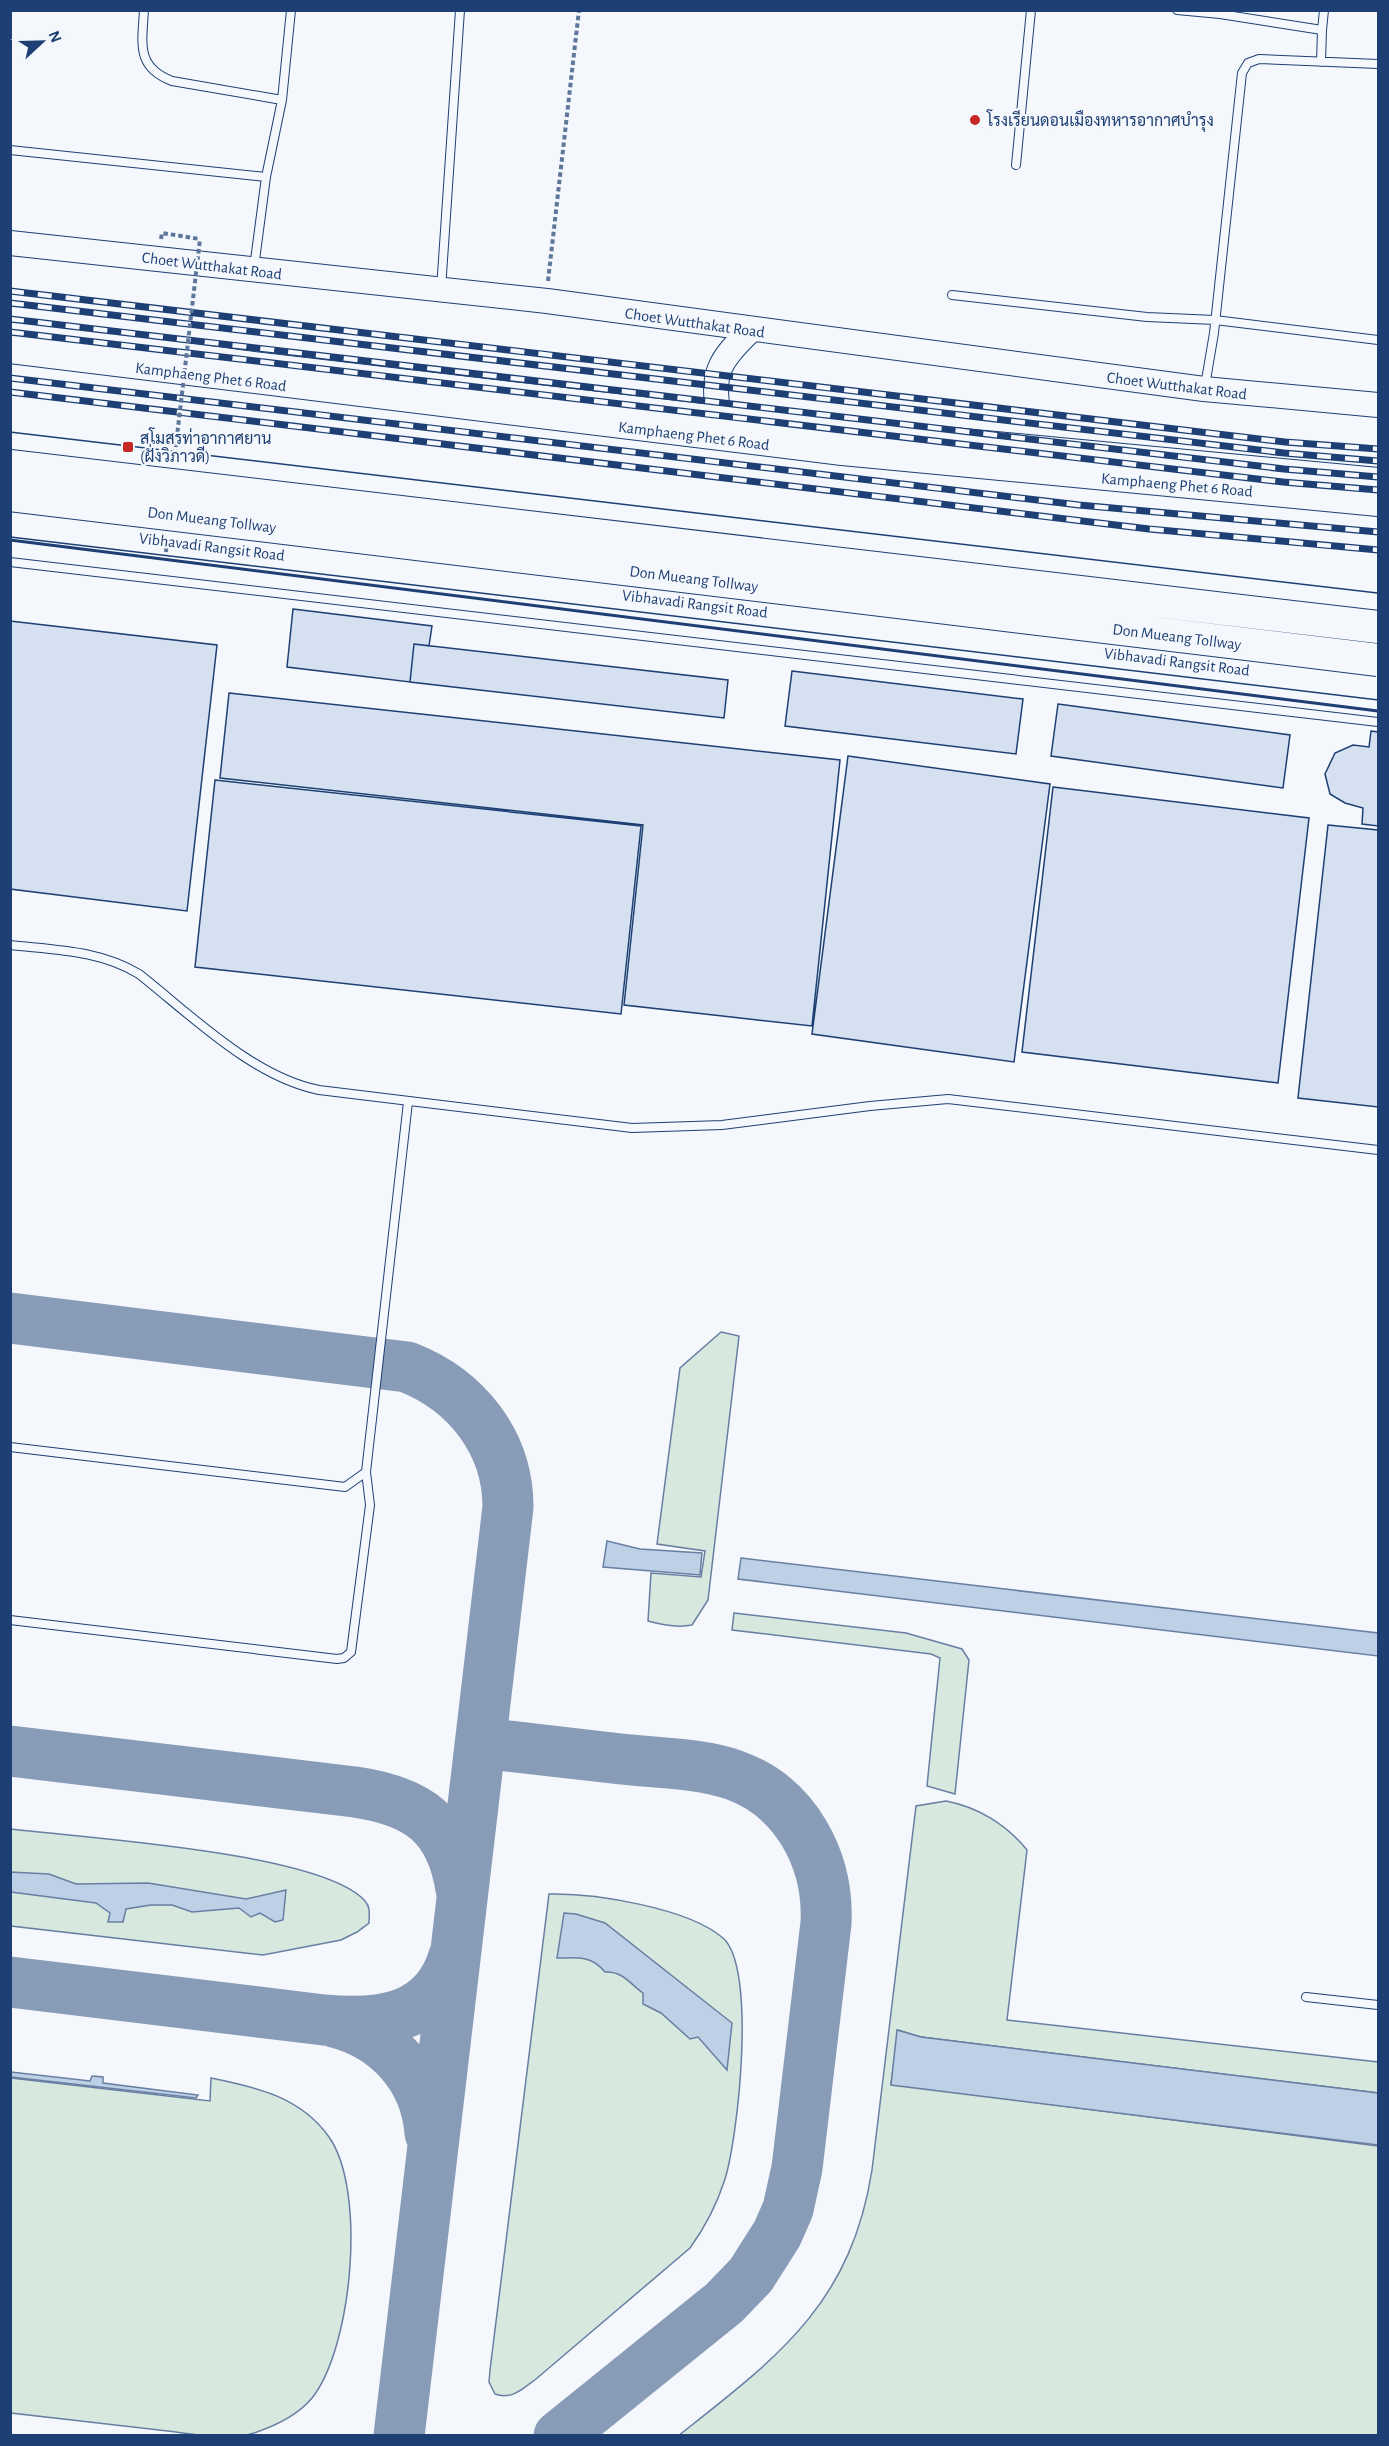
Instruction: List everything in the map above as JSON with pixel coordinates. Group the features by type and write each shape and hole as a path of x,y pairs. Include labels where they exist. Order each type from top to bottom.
{"highway":[{"path":"10,447 1378,608"},
{"name":"Don Mueang Tollway","path":"10,466 1378,627"},
{"name":"Don Mueang Tollway","path":"10,495 1378,660"},
{"name":"Vibhavadi Rangsit Road","path":"10,522 1378,685"}],"main road":[{"name":"Choet Wutthakat Road","path":"10,243 255,260 441,290 751,330 1206,381 1378,405"},
{"path":"720,418 714,396 717,369 728,351 751,330"},
{"name":"Kamphaeng Phet 6 Road","path":"10,331 253,364 720,418 1378,480"},
{"name":"Kamphaeng Phet 6 Road","path":"10,351 842,453 1378,504"}],"lane":[{"path":"144,10 142,43 149,67 156,75 172,81 282,100"},
{"path":"255,260 266,177 282,100 291,10"},
{"path":"441,290 460,10"},
{"path":"1016,165 1031,10"},
{"path":"1177,10 1220,14 1322,30"},
{"path":"1321,62 1324,10"},
{"path":"1206,381 1214,333 1242,73 1248,63 1259,59 1378,64"},
{"path":"10,150 266,177"},
{"path":"952,295 1147,317 1215,320 1378,340"},
{"path":"10,562 1378,722"},
{"path":"10,945 92,954 121,963 139,974 252,1062 285,1081 319,1090 632,1128 722,1125 870,1106 948,1099 1378,1150"},
{"path":"10,1620 344,1658 354,1646 370,1505 366,1472 408,1102"},
{"path":"10,1447 345,1486 366,1472"},
{"path":"1306,1997 1378,2005"}],"path":[{"path":"548,276 579,10"},
{"path":"162,233 200,239 173,471"},
{"path":"166,552 168,528"}],"shaded area":[{"path":"721,1332 739,1336 708,1600 692,1625 659,1624 648,1621 651,1573 701,1577 705,1551 657,1544 680,1368"},
{"path":"734,1613 906,1633 962,1649 969,1660 955,1794 927,1786 940,1658 931,1654 732,1630"},
{"path":"946,1801 991,1818 1027,1850 1007,2020 1378,2062 1378,2093 921,2037 898,2030 891,2084 1378,2146 1378,2435 678,2436 748,2380 805,2324 828,2292 847,2257 862,2217 872,2170 916,1806"},
{"path":"11,1829 198,1850 301,1870 340,1884 365,1901 369,1909 369,1923 341,1940 263,1955 11,1926"},
{"path":"549,1894 591,1896 640,1904 688,1918 723,1938 733,1955 739,1982 742,2054 739,2092 725,2179 710,2215 690,2248 536,2379 507,2396 495,2394 489,2382 490,2370"},
{"path":"11,2078 210,2101 211,2078 244,2085 276,2096 305,2112 318,2123 329,2137 341,2162 348,2194 351,2230 350,2269 337,2344 326,2375 306,2404 293,2415 270,2427 243,2436 231,2437 11,2413"}],"water":[{"path":"607,1541 640,1549 702,1553 700,1575 603,1567"},
{"path":"741,1558 1378,1633 1378,1656 738,1579"},
{"path":"10,1872 49,1874 76,1884 148,1883 246,1899 286,1890 283,1920 275,1922 260,1913 251,1917 239,1908 192,1912 172,1905 151,1905 126,1909 123,1922 108,1922 110,1913 96,1903 11,1892"},
{"path":"564,1913 576,1914 605,1923 732,2023 727,2070 698,2037 690,2039 661,2013 643,2004 643,1993 622,1976 605,1972 589,1960 557,1958"},
{"path":"897,2030 921,2037 1378,2093 1378,2145 891,2085"},
{"path":"11,2072 90,2081 92,2076 103,2077 103,2083 198,2095 196,2098 11,2077"}],"building":[{"path":"293,609 432,626 429,646 414,644 410,682 287,667"},
{"path":"10,621 217,645 187,911 10,889"},
{"path":"414,644 728,680 724,718 410,682"},
{"path":"792,671 1023,699 1016,754 785,726"},
{"path":"229,693 840,760 812,1026 624,1005 643,825 220,778"},
{"path":"1058,704 1290,735 1283,788 1051,756"},
{"path":"1371,731 1378,732 1378,826 1362,824 1363,808 1345,803 1330,794 1325,774 1335,753 1353,745 1369,747"},
{"path":"848,756 1050,784 1014,1062 812,1034"},
{"path":"215,780 641,826 621,1014 195,967"},
{"path":"1053,787 1309,818 1278,1083 1022,1052"},
{"path":"1328,825 1378,830 1378,1107 1298,1098"}],"taxiway":[{"path":"10,1318 407,1367 448,1389 465,1404 480,1421 501,1461 508,1507 399,2436"},
{"path":"481,1743 693,1766 734,1775 756,1785 791,1815 815,1854 822,1876 825,1899 826,1923 797,2168 788,2209 777,2234 751,2275 724,2303 559,2436"},
{"path":"10,1751 377,1796 413,1810 428,1820 439,1832 449,1848 461,1889"},
{"path":"10,1982 324,2020 365,2021 403,2014 420,2005 434,1993 446,1977 454,1956"},
{"path":"334,2022 371,2037 400,2061 421,2094 430,2133"}],"railway":[{"path":"10,291 1285,442 1378,449"},
{"path":"10,303 1284,453 1378,461"},
{"path":"10,319 1284,469 1378,477"},
{"path":"10,332 1283,482 1378,490"},
{"path":"10,378 1079,505 1378,532"},
{"path":"10,392 1149,529 1378,550"}],"wall":[{"path":"10,540 1378,711"}],"place":[{"name":"โรงเรียนดอนเมืองทหารอากาศบำรุง","path":"975,120"},
{"name":"สโมสรท่าอากาศยาน (ฝั่งวิภาวดี)","path":"128,447"}]}
